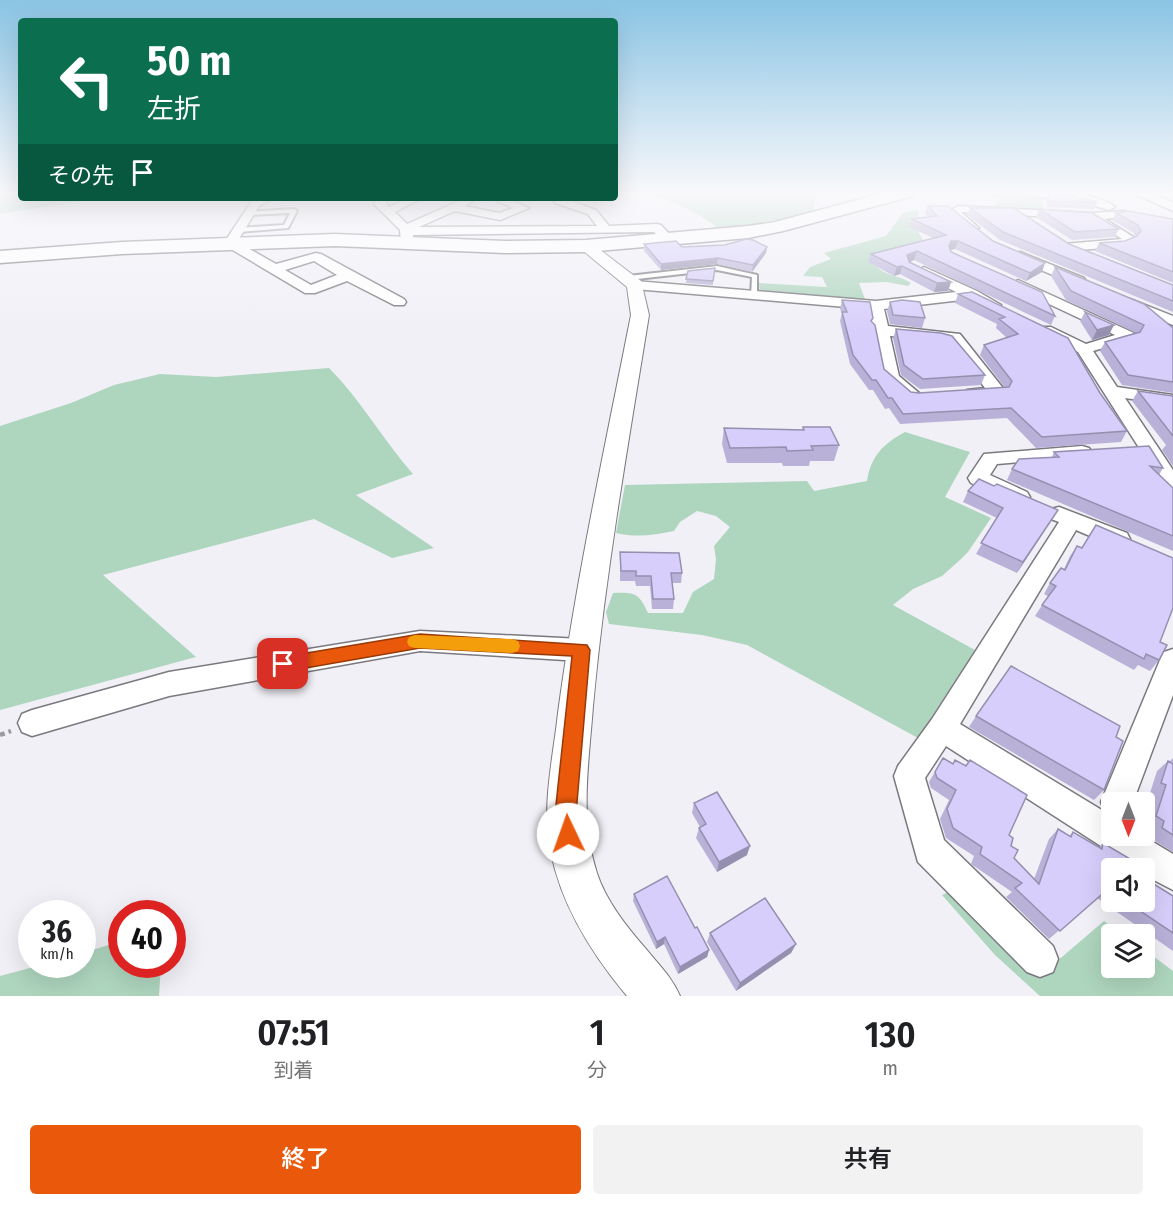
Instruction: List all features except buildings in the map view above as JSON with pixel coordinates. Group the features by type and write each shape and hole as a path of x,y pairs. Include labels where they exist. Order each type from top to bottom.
{"highway":[{"path":"0,257 218,238"},
{"path":"284,238 353,238"},
{"path":"442,238 505,246 580,238"},
{"path":"649,238 673,238"}],"street":[{"path":"236,238 274,269 310,290 348,276"},
{"path":"596,238 632,282 640,315 581,650 566,814 571,854 585,899 619,954 657,996"},
{"path":"1099,260 1063,244 1127,242 1129,238"},
{"path":"1005,250 1090,286"},
{"path":"274,269 316,256 348,276 399,302"},
{"path":"934,261 913,266 1004,310"},
{"path":"1006,279 1130,336 1084,349"},
{"path":"632,282 755,296 876,305 939,300 972,294"},
{"path":"1122,299 1173,321"},
{"path":"1143,308 1163,302"},
{"path":"876,305 879,330 891,378 915,396 927,396"},
{"path":"1035,325 1084,349 1173,486"},
{"path":"879,330 955,337 997,392 962,394"},
{"path":"1111,392 1173,400"},
{"path":"1126,449 1148,448"},
{"path":"1103,451 991,458 978,478 1133,545"},
{"path":"1040,959 930,850 909,776 942,728 1072,519"},
{"path":"32,723 169,684 420,641 581,650"},
{"path":"1124,792 1173,660"},
{"path":"942,728 1101,818"},
{"path":"1139,846 1173,873"}],"lane":[{"path":"632,282 717,268 755,276 755,296"}],"green space":[{"path":"877,238 922,238 924,242 873,262 886,273 911,283 908,286 887,282 859,283 866,302 760,294 759,283 827,287 822,277 803,276 810,267 831,259 824,253"},
{"path":"329,368 341,380 413,474 356,495 434,548 392,558 314,519 103,575 196,657 0,710 0,426 71,403 114,385 160,374 216,377"},
{"path":"905,432 970,452 945,497 991,518 968,552 942,576 913,589 893,605 975,650 918,738 747,645 702,635 609,624 606,612 613,593 635,595 642,601 648,613 683,613 693,592 714,579 716,559 714,546 730,527 716,516 697,511 680,522 674,531 638,536 616,533 625,485 807,481 814,491 867,481 872,464 879,452 890,441"},
{"path":"953,890 1042,974 1104,921 1108,924 1101,924 1101,978 1155,978 1155,958 1173,971 1173,996 1040,996 995,955 942,895"},
{"path":"108,945 108,978 160,978 159,996 0,996 0,976 18,971 18,978 96,978 96,949"}],"slow traffic":[{"path":"415,642 512,646"}],"route":[{"path":"283,664 420,641 581,650 566,814 568,834"}]}
